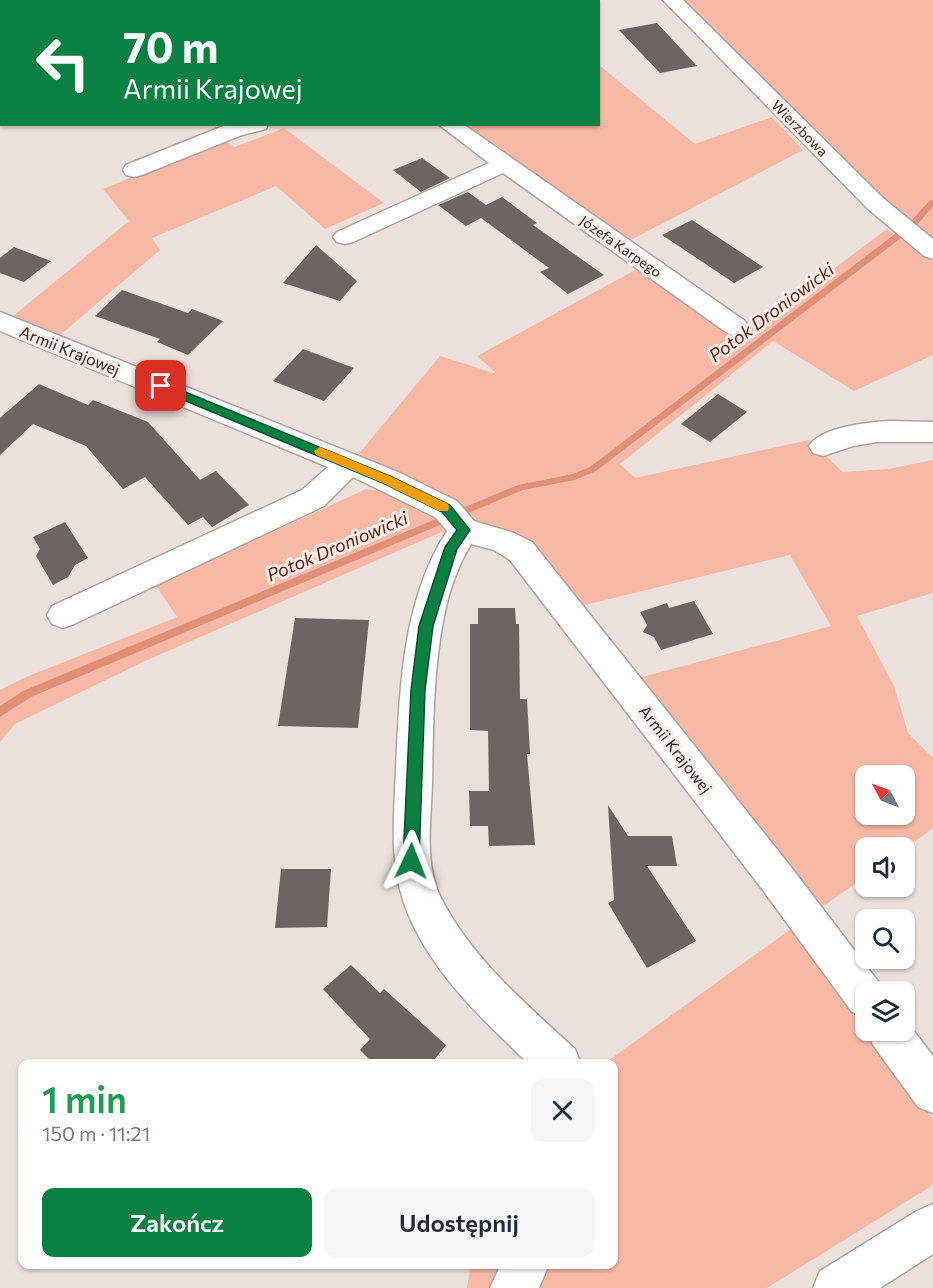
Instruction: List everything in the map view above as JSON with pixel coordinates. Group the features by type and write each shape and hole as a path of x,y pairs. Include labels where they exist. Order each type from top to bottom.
{"street":[{"name":"Wierzbowa","path":"672,0 915,237"},
{"path":"134,170 234,130 250,126"},
{"name":"Józefa Karpego","path":"451,126 736,327"},
{"path":"345,237 505,164"},
{"name":"Armii Krajowej","path":"0,321 348,463 455,520 521,551 802,910 855,984"},
{"path":"823,446 845,436 866,431 933,432"},
{"path":"63,615 313,498 334,480 348,463"},
{"path":"455,520 451,547 426,626 418,690 411,861 424,905 457,960 555,1059"},
{"path":"896,1041 933,1092"},
{"path":"837,1288 933,1227"},
{"path":"514,1288 524,1269"}],"shaded area":[{"path":"677,0 933,0 933,244 898,214"},
{"path":"600,66 695,144 772,117 803,150 629,241 467,126 600,126"},
{"path":"284,128 384,203 325,229 276,186 152,238 160,250 59,336 13,316 129,221 103,189 224,139 235,147"},
{"path":"887,229 933,262 933,355 854,391 773,341 620,464 635,478 809,440 843,472 888,469 933,460 933,593 857,616 894,686 908,733 933,758 933,828 915,842 915,837 855,837 855,884 818,910 635,679 831,626 790,555 577,607 520,539 466,517 356,457 440,356 497,374 477,356 637,269 730,337 804,291"},
{"path":"366,489 394,493 430,511 444,531 143,662 15,724 0,742 0,690 26,677 177,617 156,586"},
{"path":"795,926 855,1010 855,1041 877,1041 933,1119 933,1185 767,1288 467,1288 471,1269 618,1269 618,1059 611,1059"}],"building":[{"path":"657,23 697,66 660,73 619,30"},
{"path":"422,158 450,178 421,192 393,170"},
{"path":"468,192 486,205 502,197 537,223 533,225 604,275 568,294 540,272 549,268 481,218 466,226 438,205"},
{"path":"692,220 763,267 734,283 662,235"},
{"path":"316,245 357,281 340,301 283,283"},
{"path":"14,247 51,261 24,282 0,273 0,258"},
{"path":"122,290 188,313 192,309 223,321 188,355 157,342 160,339 95,316"},
{"path":"303,349 354,368 324,401 273,381"},
{"path":"39,384 88,405 93,400 148,422 200,480 216,471 249,505 212,527 203,517 188,525 145,477 123,489 86,446 33,424 0,455 0,418"},
{"path":"718,394 747,412 710,442 681,424"},
{"path":"65,522 88,558 75,565 68,577 53,585 36,556 40,549 33,537"},
{"path":"694,601 713,634 661,650 654,637 643,632 647,625 640,612 667,603 669,608"},
{"path":"478,608 515,608 516,624 519,624 520,699 527,699 530,754 527,754 535,845 489,846 488,826 470,826 469,791 489,791 488,731 470,730 470,624 478,624"},
{"path":"295,618 369,620 358,728 278,726"},
{"path":"608,805 628,836 672,836 677,866 647,866 696,941 647,968 608,903 614,900"},
{"path":"281,869 331,869 327,927 275,928"},
{"path":"351,965 380,993 384,989 446,1045 435,1059 369,1059 360,1050 370,1039 323,989"}],"waterway":[{"name":"Potok Droniowicki","path":"0,712 27,694 521,487 575,477 593,469 894,239 915,222 933,202"}],"slow traffic":[{"path":"320,451 443,507"}],"route":[{"path":"161,386 388,480 446,509 464,530 451,547 426,626 418,690 411,861"}]}
